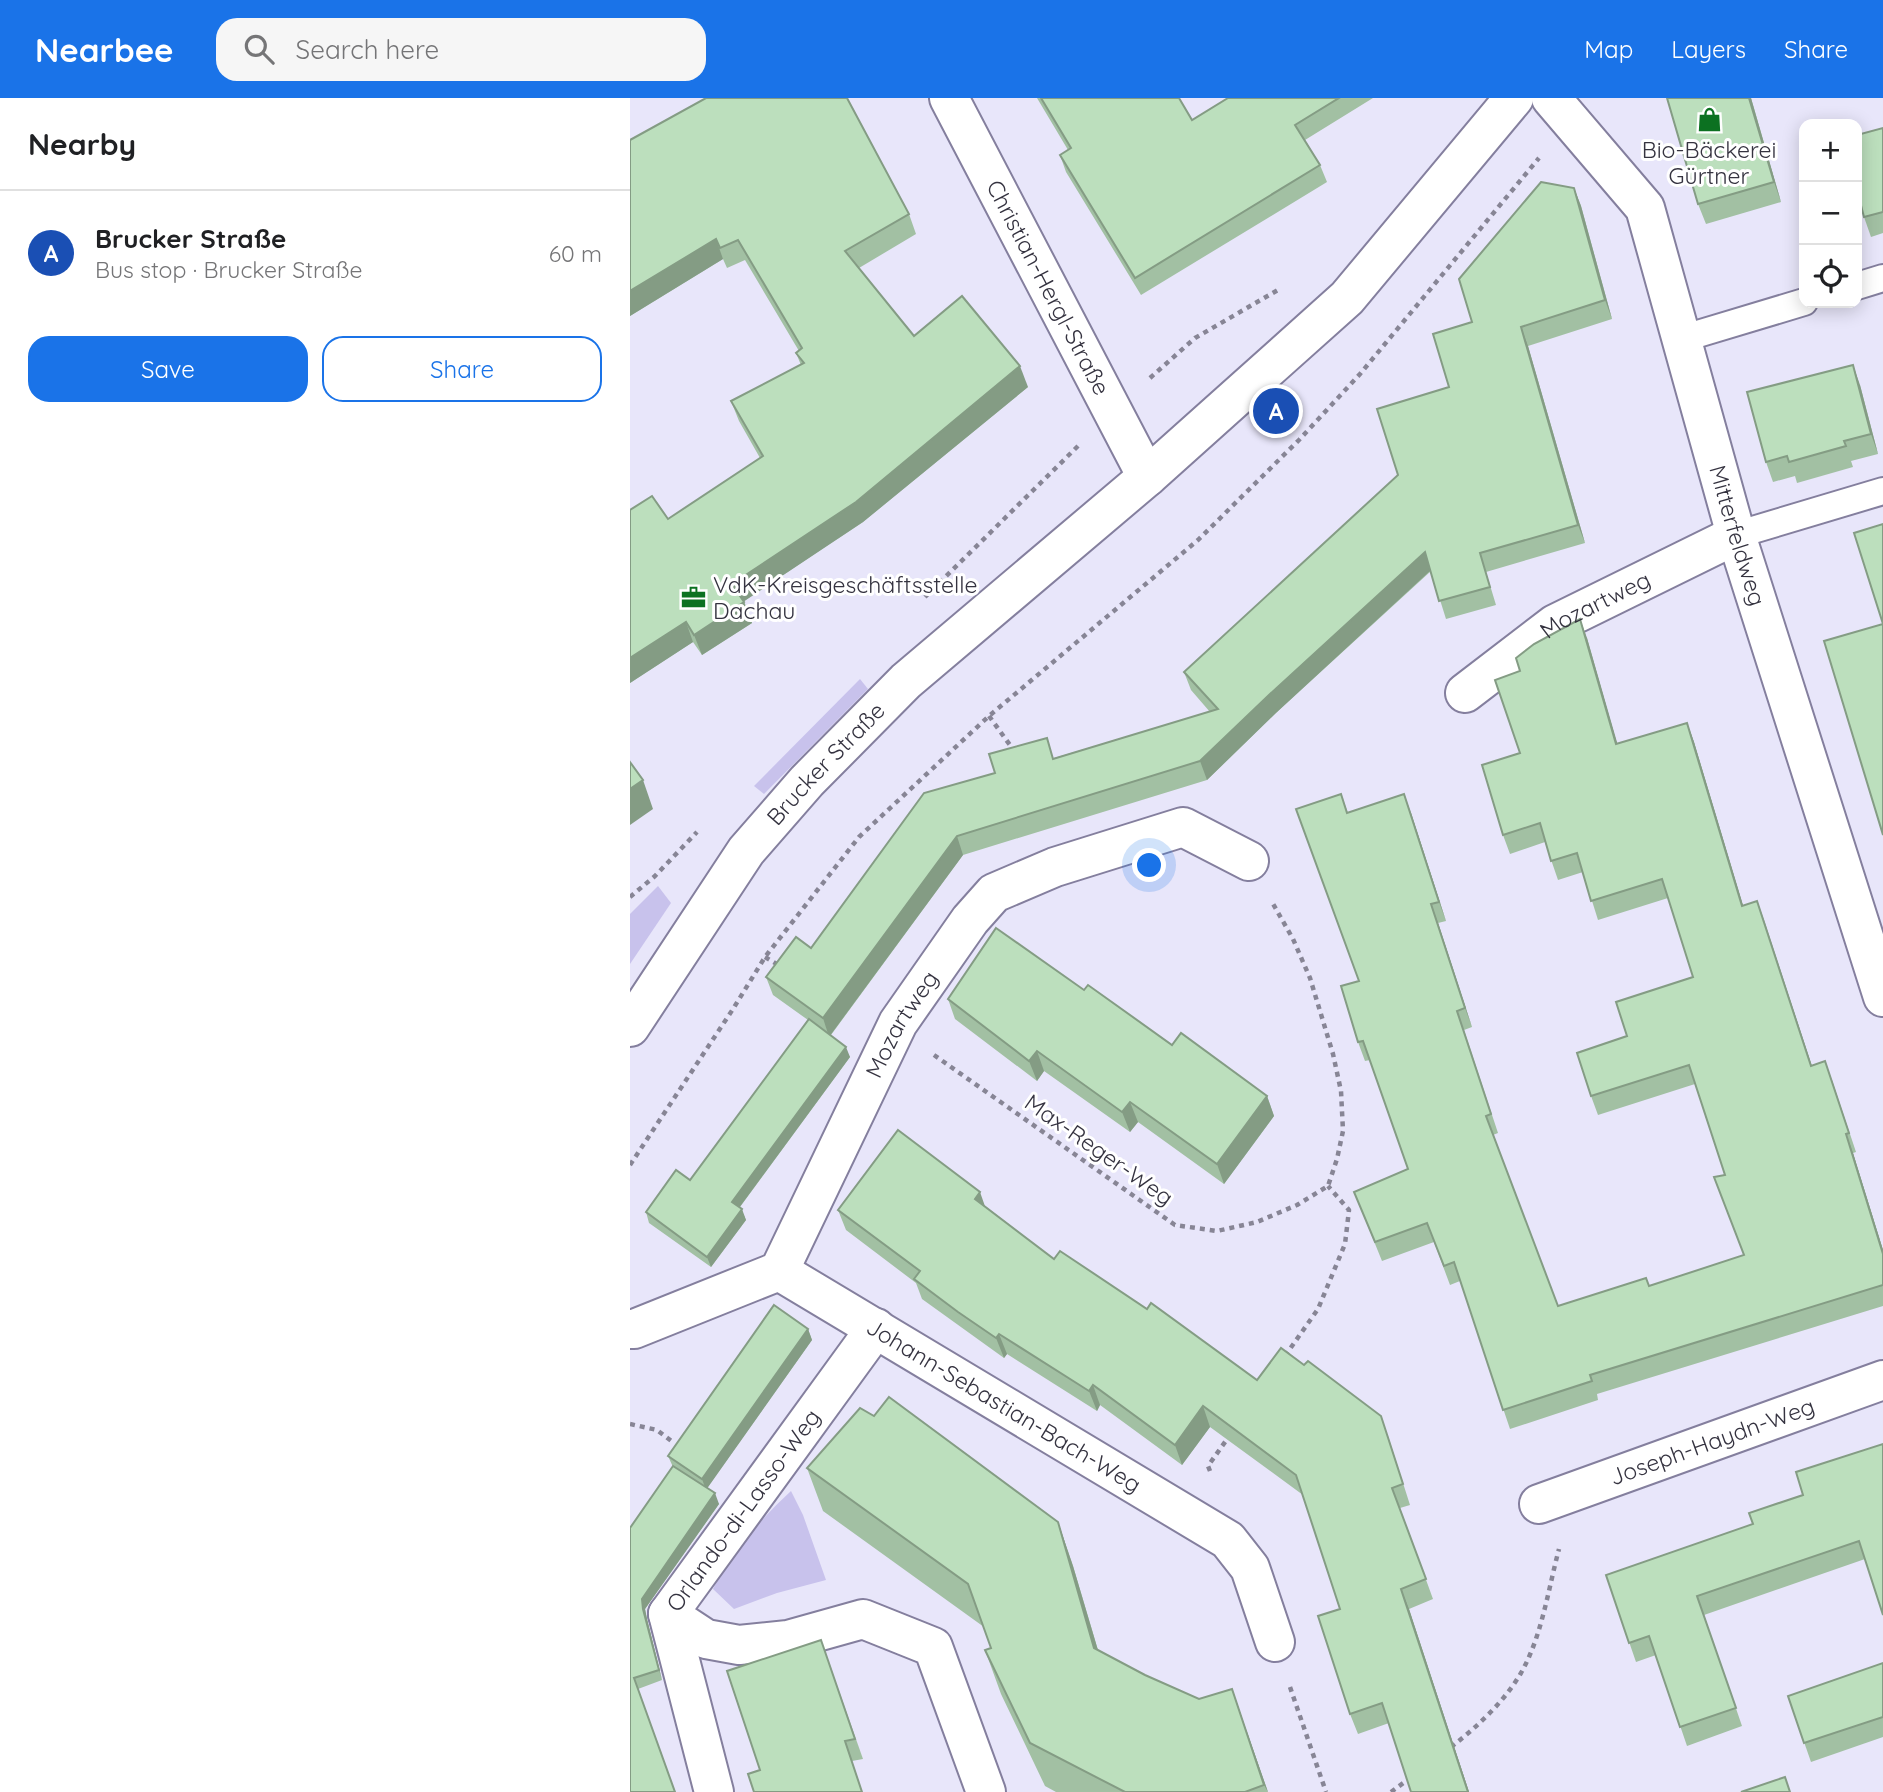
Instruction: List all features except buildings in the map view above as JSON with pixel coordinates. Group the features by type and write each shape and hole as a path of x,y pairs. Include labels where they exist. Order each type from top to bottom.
{"street":[{"name":"Christian-Hergl-Straße","path":"949,98 1147,477"},
{"name":"Brucker Straße","path":"630,1027 746,851 807,781 906,681 1147,477 1347,298 1514,98"},
{"name":"Mitterfeldweg","path":"1561,109 1645,208 1736,534 1883,997"},
{"name":"Mozartweg","path":"1465,693 1555,624 1736,534"},
{"name":"Mozartweg","path":"779,1270 898,1023 970,920 994,893 1055,867 1183,827 1249,861"},
{"name":"Johann-Sebastian-Bach-Weg","path":"779,1270 1228,1540 1250,1568 1275,1642"},
{"path":"630,1329 779,1270"},
{"name":"Orlando-di-Lasso-Weg","path":"714,1792 668,1614 876,1328"},
{"name":"Joseph-Haydn-Weg","path":"1539,1504 1883,1380"},
{"path":"668,1614 706,1639 739,1645 788,1640 863,1619 933,1647 986,1792"}],"lane":[{"path":"1862,284 1883,278"},
{"path":"1681,339 1799,304"},
{"path":"1736,534 1883,491"}],"path":[{"path":"630,1165 765,957 859,836 989,716 1198,540 1299,440 1360,374 1561,109"},
{"path":"1112,411 1195,338 1283,288"},
{"path":"989,716 1017,755"},
{"path":"1249,861 1293,939 1310,978 1341,1091 1343,1131 1328,1186 1349,1210 1345,1244 1318,1309 1284,1357"},
{"path":"765,957 790,972"},
{"name":"Max-Reger-Weg","path":"898,1023 938,1058 1175,1225 1217,1231 1257,1222 1297,1205 1328,1186"},
{"path":"630,1424 657,1430 674,1443"},
{"path":"1228,1540 1208,1466 1231,1433"},
{"path":"1446,1751 1494,1709 1521,1674 1535,1640 1560,1546"},
{"path":"1275,1642 1326,1792"},
{"path":"1391,1792 1417,1773"}],"shaded area":[{"path":"860,679 868,689 764,794 754,786"},
{"path":"658,886 671,903 630,964 630,914"},
{"path":"791,1491 803,1515 826,1580 777,1593 734,1609 713,1589 748,1537"}],"place":[{"name":"Bio-Bäckerei Gürtner","path":"1709,120"},
{"name":"Brucker Straße","path":"1276,411"},
{"name":"VdK-Kreisgeschäftsstelle Dachau","path":"693,598"}]}
